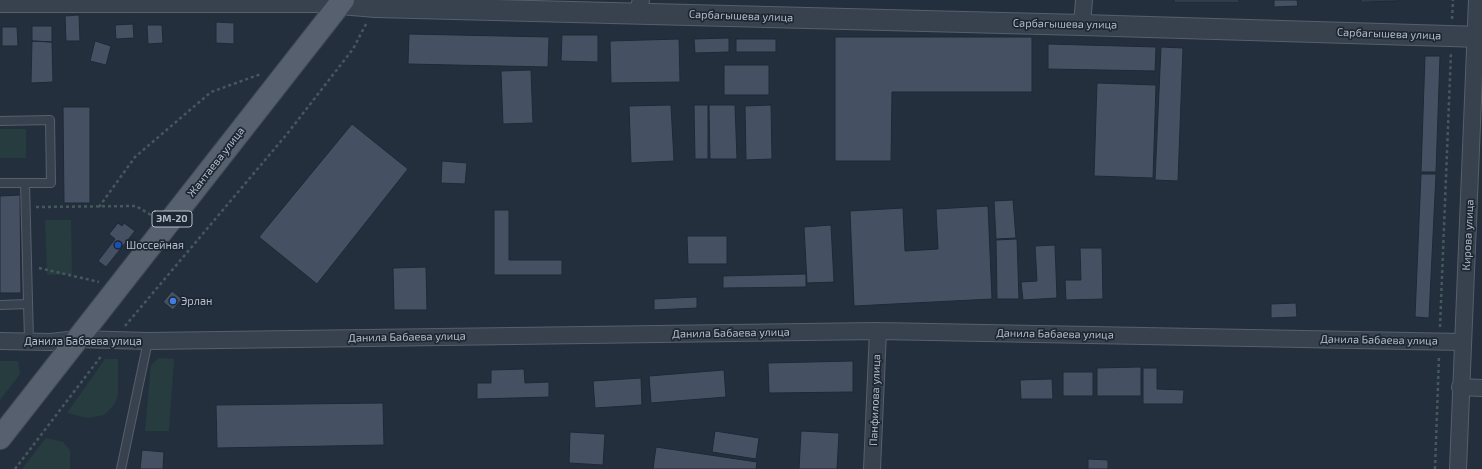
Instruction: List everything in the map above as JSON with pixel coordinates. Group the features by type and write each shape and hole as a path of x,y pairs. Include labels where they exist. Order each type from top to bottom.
{"main road":[{"name":"Жантаева улица","path":"0,438 342,2"}],"street":[{"path":"1082,24 1084,0"},
{"name":"Кирова улица","path":"1458,469 1462,342 1475,218 1479,37 1477,0"},
{"name":"Сарбагышева улица","path":"0,4 342,2 376,7 639,7 1479,37"},
{"name":"Данила Бабаева улица","path":"0,341 51,342 77,339 148,341 878,331 1462,342"},
{"name":"Панфилова улица","path":"872,469 878,331"},
{"path":"1460,387 1482,388"}],"lane":[{"path":"0,121 50,120 51,183 0,183"},
{"path":"25,183 29,342"},
{"path":"0,305 28,304"},
{"path":"121,469 148,341"}],"path":[{"path":"1435,469 1453,0"},
{"path":"15,469 112,341 287,134 353,49 376,7"},
{"path":"99,206 135,157 211,92 262,74"},
{"path":"26,207 136,206 151,215"},
{"path":"27,265 99,282"}],"green space":[{"path":"0,129 26,129 26,158 0,158"},
{"path":"45,220 71,220 72,274 47,275"},
{"path":"159,358 174,359 169,431 145,431 151,365"},
{"path":"105,359 118,359 118,395 114,405 104,415 88,418 67,413"},
{"path":"0,361 18,361 20,374 0,400"},
{"path":"46,438 63,442 70,450 70,469 22,469"}],"building":[{"path":"1174,0 1239,0 1239,2 1174,2"},
{"path":"1274,0 1297,0 1298,6 1274,7"},
{"path":"1361,0 1397,0 1397,1 1361,2"},
{"path":"79,15 80,41 66,41 65,16"},
{"path":"216,22 234,23 234,44 216,43"},
{"path":"133,24 134,38 116,39 115,25"},
{"path":"147,25 162,25 163,43 148,44"},
{"path":"32,26 52,26 52,42 32,41"},
{"path":"2,27 17,27 18,46 2,46"},
{"path":"409,34 549,37 548,67 408,64"},
{"path":"562,35 598,35 598,62 561,61"},
{"path":"835,37 1032,37 1032,92 892,92 891,161 835,161"},
{"path":"729,38 729,52 695,53 694,39"},
{"path":"679,39 680,82 611,83 610,41"},
{"path":"736,39 776,39 776,52 736,52"},
{"path":"32,41 52,42 53,82 31,83"},
{"path":"95,41 111,46 106,65 90,61"},
{"path":"1048,44 1156,47 1155,71 1048,69"},
{"path":"1161,47 1183,48 1178,181 1155,180"},
{"path":"1425,56 1440,56 1436,172 1421,172"},
{"path":"724,65 769,65 769,95 724,95"},
{"path":"531,70 533,123 503,124 501,71"},
{"path":"1097,83 1156,85 1153,178 1094,176"},
{"path":"671,105 674,161 631,163 629,106"},
{"path":"694,105 708,105 708,159 695,159"},
{"path":"709,105 735,105 737,159 710,159"},
{"path":"771,105 772,159 746,160 745,106"},
{"path":"63,107 90,107 90,203 64,203"},
{"path":"352,124 408,169 317,284 259,237"},
{"path":"442,161 467,163 465,184 441,183"},
{"path":"1421,174 1436,174 1429,318 1415,317"},
{"path":"20,195 21,293 0,293 0,196"},
{"path":"1013,200 1016,238 996,239 994,201"},
{"path":"988,206 992,299 854,306 850,211 903,208 905,251 938,249 936,209"},
{"path":"494,210 509,210 509,260 562,260 562,275 494,275"},
{"path":"118,223 122,226 124,223 135,231 106,267 98,261 115,239 109,234"},
{"path":"831,225 834,282 807,283 804,227"},
{"path":"687,236 727,236 727,264 688,264"},
{"path":"1017,239 1019,299 997,299 996,240"},
{"path":"1055,245 1057,298 1023,300 1021,282 1037,281 1035,246"},
{"path":"1080,248 1102,248 1103,299 1066,300 1065,280 1081,280"},
{"path":"426,267 427,310 394,310 393,268"},
{"path":"806,274 806,287 723,288 723,276"},
{"path":"172,291 182,299 173,310 163,302"},
{"path":"697,297 697,308 654,310 654,299"},
{"path":"1296,303 1297,317 1271,318 1271,304"},
{"path":"853,361 853,392 769,393 768,363"},
{"path":"1141,367 1141,396 1097,396 1097,368"},
{"path":"1143,368 1157,368 1157,389 1184,390 1183,404 1143,404"},
{"path":"524,369 525,383 549,382 549,397 477,399 477,383 491,383 491,370"},
{"path":"724,370 726,397 651,403 649,376"},
{"path":"1063,372 1093,372 1093,396 1063,396"},
{"path":"641,378 642,405 595,408 593,381"},
{"path":"1052,379 1053,399 1021,399 1020,380"},
{"path":"383,403 384,445 217,448 216,405"},
{"path":"715,431 759,438 756,459 712,452"},
{"path":"801,431 839,433 837,469 799,469"},
{"path":"570,432 605,434 603,465 569,463"},
{"path":"656,447 757,462 756,469 653,469"},
{"path":"142,450 164,452 163,469 140,469"},
{"path":"1088,459 1108,460 1108,469 1088,469"}],"place":[{"name":"Шоссейная","path":"118,245"},
{"name":"Эрлан","path":"173,301"}]}
